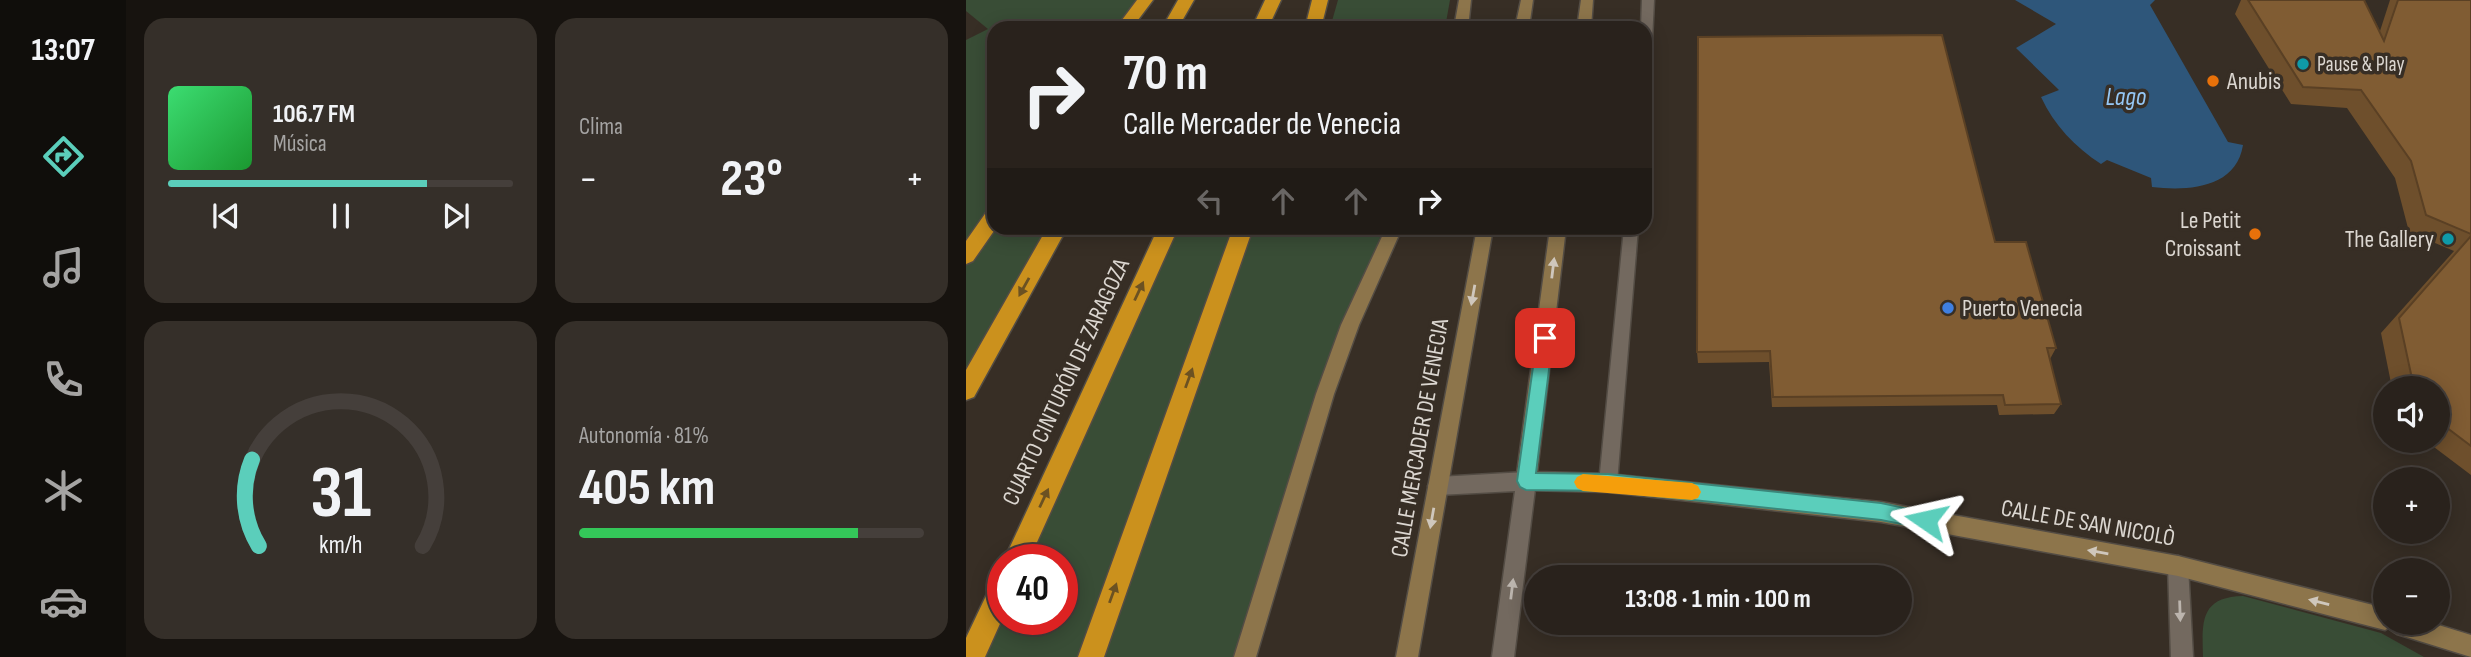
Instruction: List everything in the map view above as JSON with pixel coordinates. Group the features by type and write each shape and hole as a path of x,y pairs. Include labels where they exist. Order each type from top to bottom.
{"highway":[{"path":"1129,21 1144,0"},
{"path":"1174,21 1186,0"},
{"path":"1263,21 1273,0"},
{"path":"1315,21 1320,0"},
{"path":"966,256 987,226"},
{"path":"966,390 1053,235"},
{"name":"CUARTO CINTURÓN DE ZARAGOZA","path":"1023,544 1165,235"},
{"path":"1091,657 1241,235"},
{"path":"971,657 987,622"}],"street":[{"path":"1462,21 1465,0"},
{"path":"1523,21 1527,0"},
{"path":"1585,21 1587,0"},
{"path":"1245,657 1325,394 1350,325 1391,235"},
{"name":"CALLE MERCADER DE VENECIA","path":"1407,657 1484,235"},
{"path":"1503,657 1557,235"},
{"path":"1437,486 1526,481"},
{"name":"CALLE DE SAN NICOLÒ","path":"1526,481 1608,483 1881,512 2178,566 2373,616"},
{"path":"2178,566 2182,657"},
{"path":"2436,635 2471,646"}],"lane":[{"path":"1649,21 1651,3"},
{"path":"1608,483 1629,235"}],"green space":[{"path":"966,0 1145,0 1129,21 987,21 987,28 966,11"},
{"path":"1338,0 1450,0 1446,21 1332,21"},
{"path":"987,30 987,226 966,256 966,40"},
{"path":"988,235 1053,235 966,390 966,260"},
{"path":"1165,235 1381,235 1245,657 971,657 987,622 987,635 1078,635 1078,544 1023,544"},
{"path":"2243,596 2373,631 2373,635 2385,635 2424,657 2203,657 2206,614 2218,601"}],"water":[{"name":"Lago","path":"2015,0 2155,0 2150,5 2228,142 2243,145 2239,160 2231,171 2220,179 2194,187 2152,187 2151,178 2107,160 2101,164 2082,150 2059,126 2041,97 2059,90 2016,48 2056,24"}],"building":[{"path":"2248,0 2364,0 2384,41 2398,0 2471,0 2471,234 2426,215 2411,161 2361,90 2303,87"},
{"path":"1942,35 1995,242 2026,242 2056,348 2047,348 2061,404 2005,405 2003,395 1773,397 1770,351 1697,352 1698,37"},
{"path":"2471,236 2471,446 2450,430 2450,376 2411,376 2399,318"}],"slow traffic":[{"path":"1583,482 1692,492"}],"place":[{"name":"Pause & Play","path":"2303,64"},
{"name":"Anubis","path":"2213,81"},
{"name":"Le Petit Croissant","path":"2255,234"},
{"name":"The Gallery","path":"2448,239"},
{"name":"Puerto Venecia","path":"1948,308"}],"route":[{"path":"1545,338 1526,481 1608,483 1881,512 1926,520"}]}
